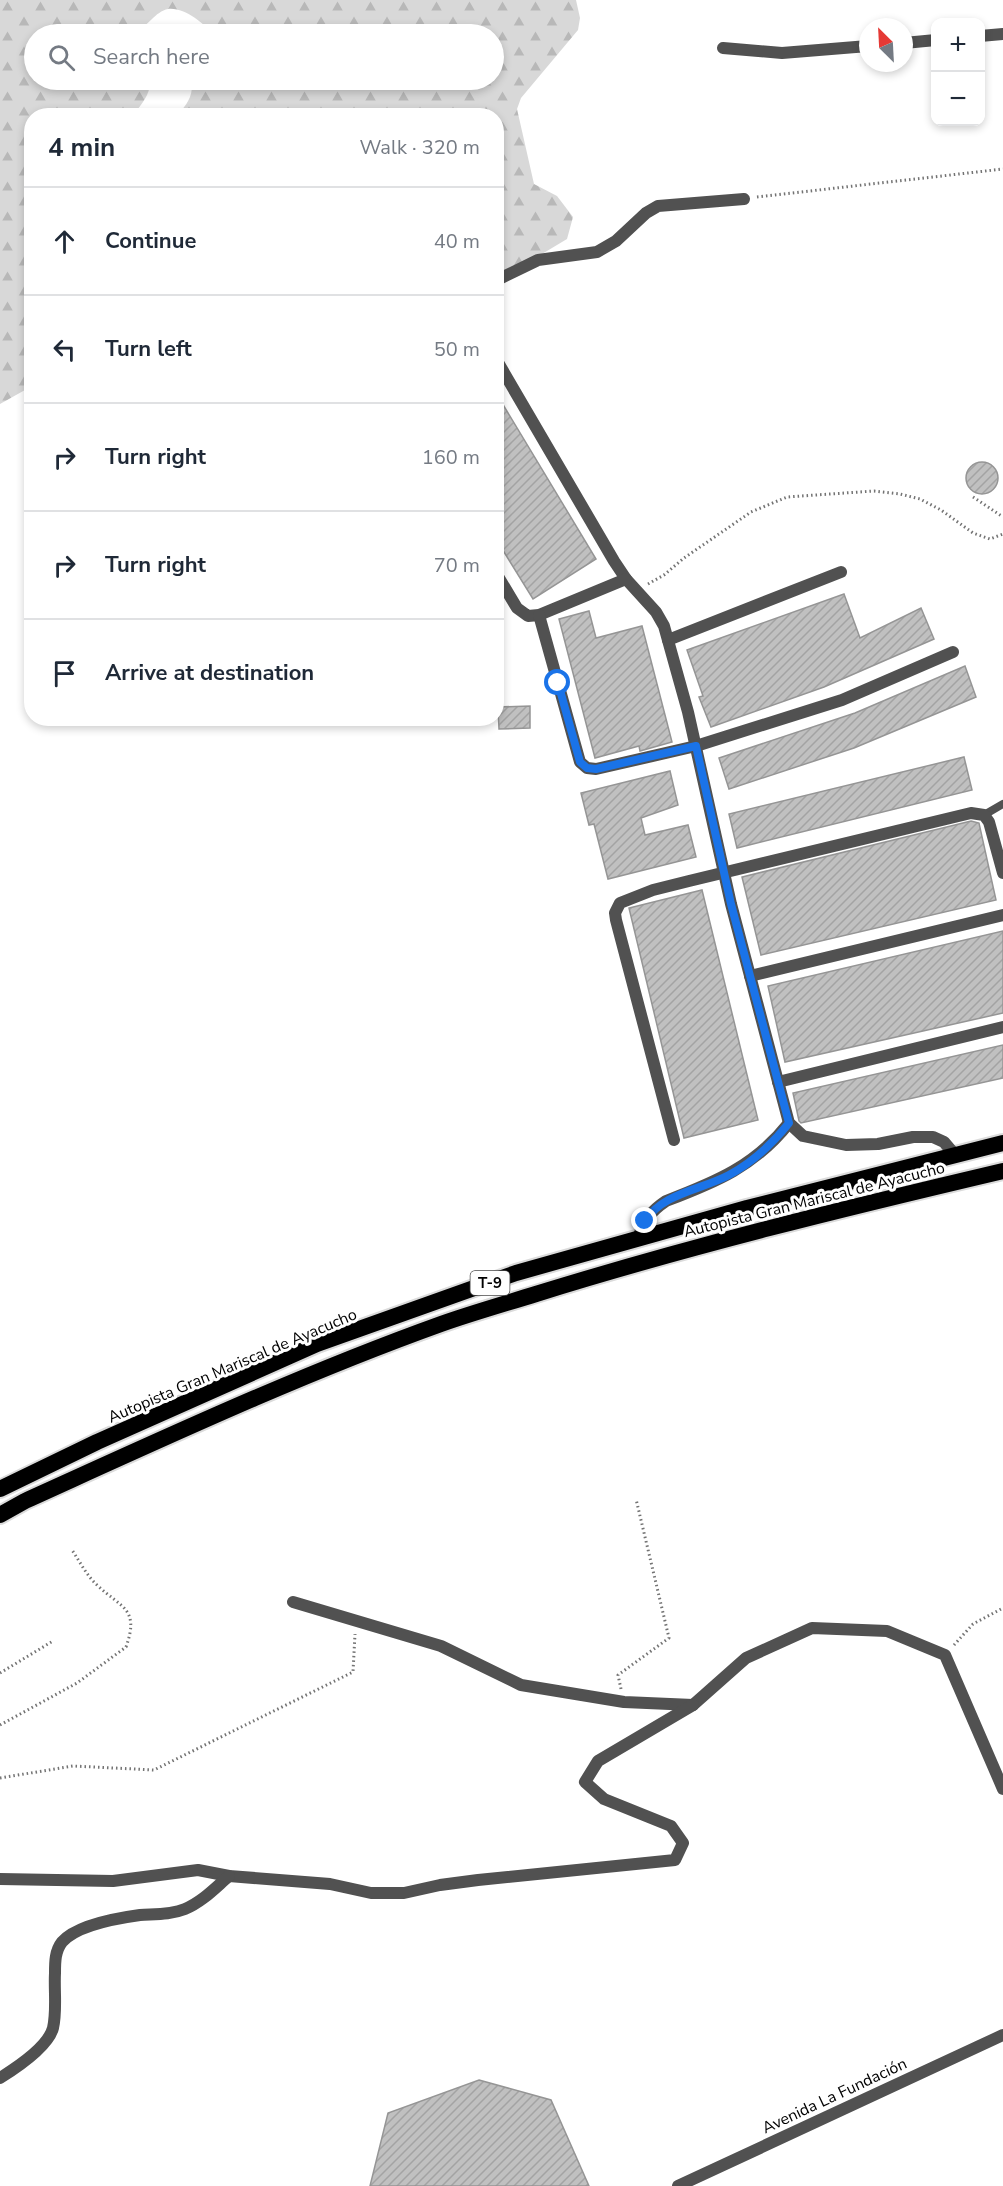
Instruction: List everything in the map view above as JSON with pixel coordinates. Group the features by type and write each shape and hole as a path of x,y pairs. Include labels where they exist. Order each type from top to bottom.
{"highway":[{"name":"Autopista Gran Mariscal de Ayacucho","path":"0,1489 97,1442 316,1344 516,1273 747,1208 1003,1143"},
{"name":"Autopista Gran Mariscal de Ayacucho","path":"0,1515 25,1501 249,1399 444,1323 651,1259 774,1226 1003,1171"}],"street":[{"path":"985,36 1003,34"},
{"path":"913,42 931,40"},
{"path":"723,48 782,53 859,47"},
{"path":"504,276 537,260 597,252 616,241 646,213 658,206 744,198"},
{"path":"504,373 626,579 660,618 696,746 724,873 789,1123 802,1136 846,1146 878,1144 913,1137 933,1137 944,1142 955,1155"},
{"path":"668,640 841,572"},
{"path":"504,585 522,613 528,616 539,615 626,579"},
{"path":"539,615 580,762 584,766 596,769 696,746 842,700 953,652"},
{"path":"674,1140 615,913 620,903 689,881 971,813 984,815 993,830 1003,873"},
{"path":"750,976 1003,915"},
{"path":"778,1082 1003,1027"},
{"path":"638,1239 645,1221 657,1207 666,1201 731,1174 770,1145 789,1123"},
{"path":"293,1602 441,1646 521,1685 624,1702 693,1705"},
{"path":"0,1879 113,1881 198,1870 228,1876 330,1884 371,1893 404,1893 478,1880 675,1860 683,1844 671,1826 603,1799 585,1782 598,1761 693,1705 746,1658 812,1628 887,1631 945,1655 1003,1789"},
{"path":"0,2078 36,2051 52,2030 55,1958 61,1943 83,1929 112,1920 139,1915 164,1914 185,1909 207,1896 228,1876"},
{"name":"Avenida La Fundación","path":"678,2186 1003,2035"}],"lane":[{"path":"984,815 1003,804"}],"path":[{"path":"744,198 1003,169"},
{"path":"638,593 650,582 664,575 684,558 751,512 787,497 874,491 900,494 941,510 973,533 990,539 1003,534"},
{"path":"973,497 1003,517"},
{"path":"624,1702 618,1675 669,1638 636,1499"},
{"path":"0,1725 77,1683 126,1647 131,1624 126,1609 97,1585 72,1550"},
{"path":"945,1655 973,1624 1003,1608"},
{"path":"0,1778 73,1766 154,1770 353,1672 356,1620"},
{"path":"0,1673 53,1641"}],"green space":[{"path":"0,0 576,0 580,18 578,30 521,98 517,109 534,184 557,196 573,217 567,239 504,277 504,108 183,108 192,90 504,90 504,24 203,24 180,11 168,9 159,13 146,24 24,24 24,90 149,90 138,108 24,108 24,391 0,404"}],"building":[{"path":"504,406 596,559 533,599 504,552"},
{"path":"982,462 993,467 998,478 993,489 982,494 971,489 966,478 971,467"},
{"path":"844,594 860,638 921,608 934,639 824,687 711,727 699,697 703,696 687,650"},
{"path":"589,611 596,638 642,626 672,742 640,751 639,746 595,758 559,619"},
{"path":"965,666 976,697 854,748 729,789 719,758 855,713"},
{"path":"530,706 530,728 499,729 499,726 504,726 504,707"},
{"path":"964,757 972,790 737,848 729,814"},
{"path":"670,771 678,805 641,818 645,835 688,825 696,857 608,879 594,824 589,825 581,793"},
{"path":"971,821 979,823 996,900 761,955 742,877"},
{"path":"702,890 758,1120 684,1138 629,908"},
{"path":"1003,931 1003,1013 785,1062 768,986"},
{"path":"1003,1045 1003,1078 801,1123 799,1121 793,1093"},
{"path":"479,2080 551,2100 589,2186 370,2186 388,2113"}],"route":[{"path":"558,683 580,762 587,768 596,769 696,746 731,904 789,1123 770,1145 741,1168 718,1181 666,1201 657,1207 645,1221"}]}
